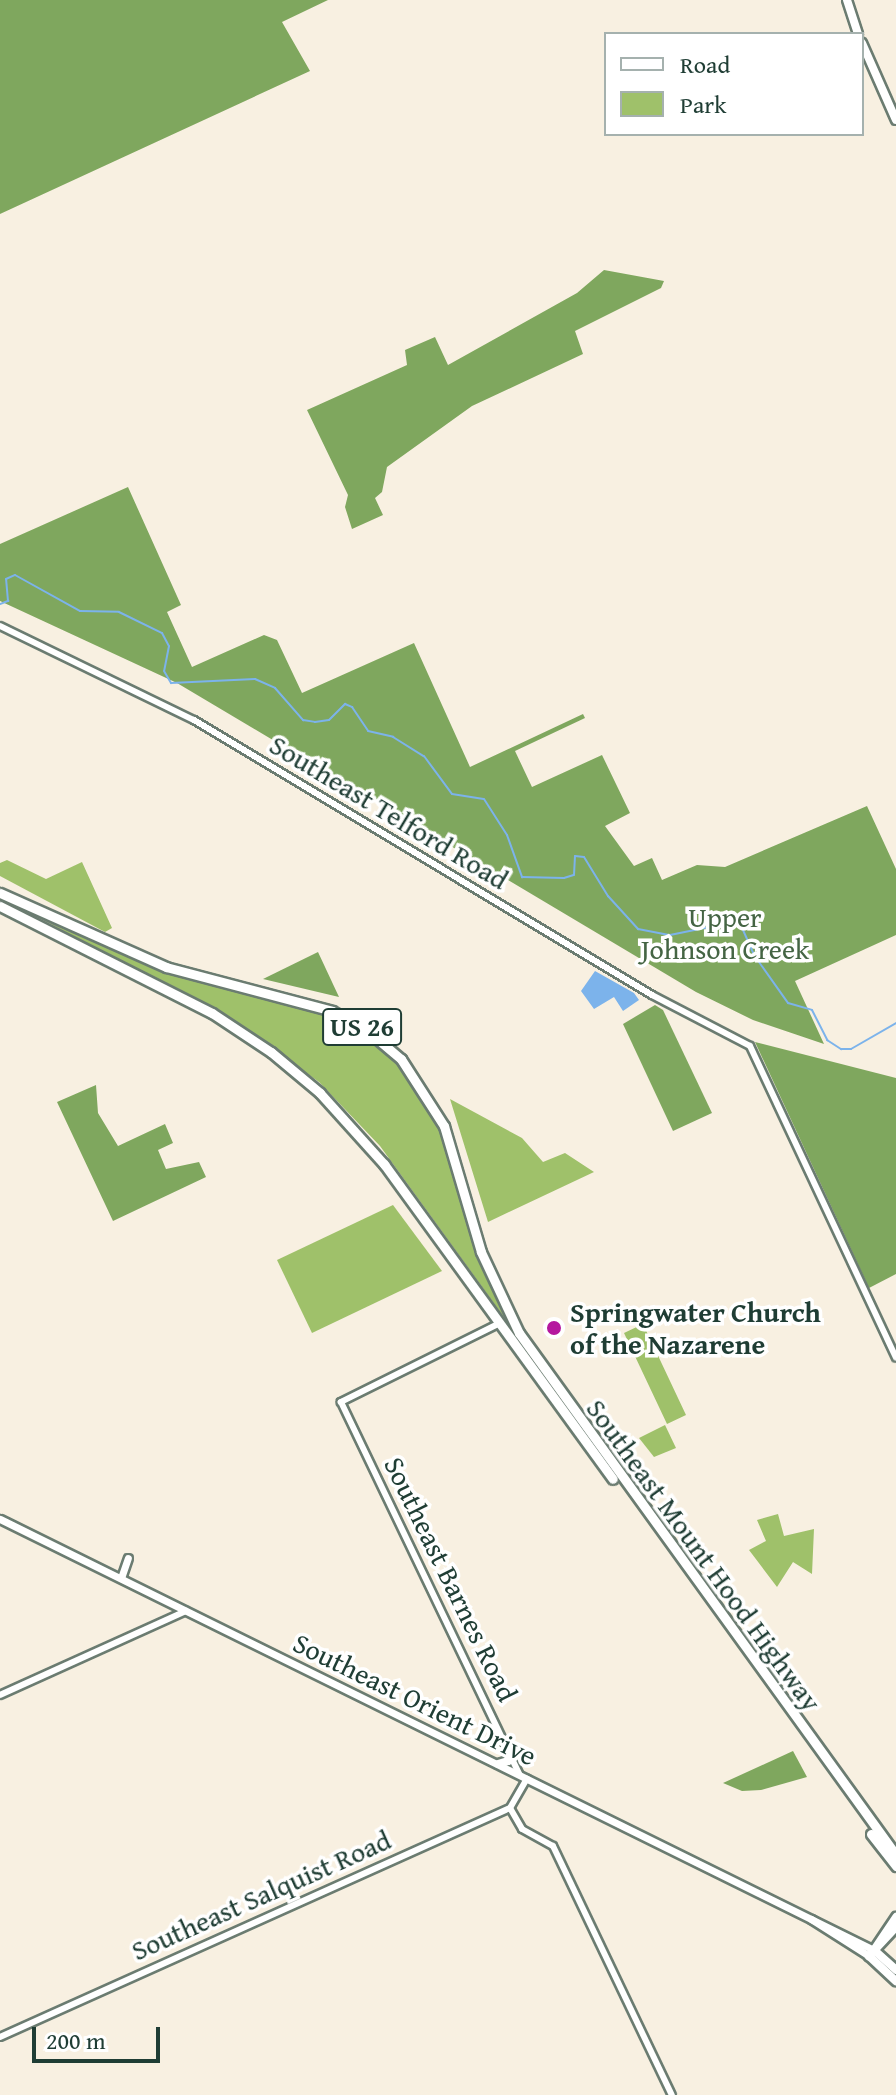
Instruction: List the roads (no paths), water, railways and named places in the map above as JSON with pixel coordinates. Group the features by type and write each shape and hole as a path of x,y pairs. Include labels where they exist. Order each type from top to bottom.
{"highway":[{"name":"Southeast Mount Hood Highway","path":"0,893 166,967 332,1011 387,1046 437,1110 492,1281 539,1363 896,1855"},
{"name":"Southeast Mount Hood Highway","path":"0,906 212,1013 300,1075 384,1164 896,1866"},
{"path":"500,1323 539,1363"}],"main road":[{"path":"847,0 857,32"},
{"path":"864,48 896,120"},
{"name":"Southeast Orient Drive","path":"0,1519 811,1919 872,1953"},
{"path":"121,1578 128,1558"},
{"path":"498,1764 508,1761 510,1753"},
{"path":"872,1953 896,1917"},
{"path":"872,1953 896,1927"},
{"path":"872,1953 896,1970"},
{"path":"872,1953 896,1981"}],"street":[{"name":"Southeast Telford Road","path":"0,626 182,713 652,995 750,1046 896,1357"},
{"name":"Southeast Barnes Road","path":"500,1323 341,1402 524,1777"},
{"path":"0,1695 186,1611"},
{"path":"524,1777 510,1808 522,1829 553,1846 672,2095"},
{"name":"Southeast Salquist Road","path":"0,2037 510,1808"}],"water":[{"path":"595,971 634,993 639,1000 623,1011 614,997 594,1009 581,991"}],"waterway":[{"path":"0,604 8,601 6,579 15,575 80,611 119,612 162,633 169,646 164,671 171,683 255,679 275,688 303,720 315,722 329,720 345,704 352,707 368,731 393,737 424,756 452,794 484,799 507,835 522,877 564,878 574,875 575,856 584,857 608,896 638,929 670,935 739,921 754,955 788,1003 812,1010 827,1040 841,1049 851,1049 896,1023"}],"place":[{"name":"Springwater Church of the Nazarene","path":"554,1328"}],"park label":[{"name":"Upper Johnson Creek","path":"725,933"}]}
